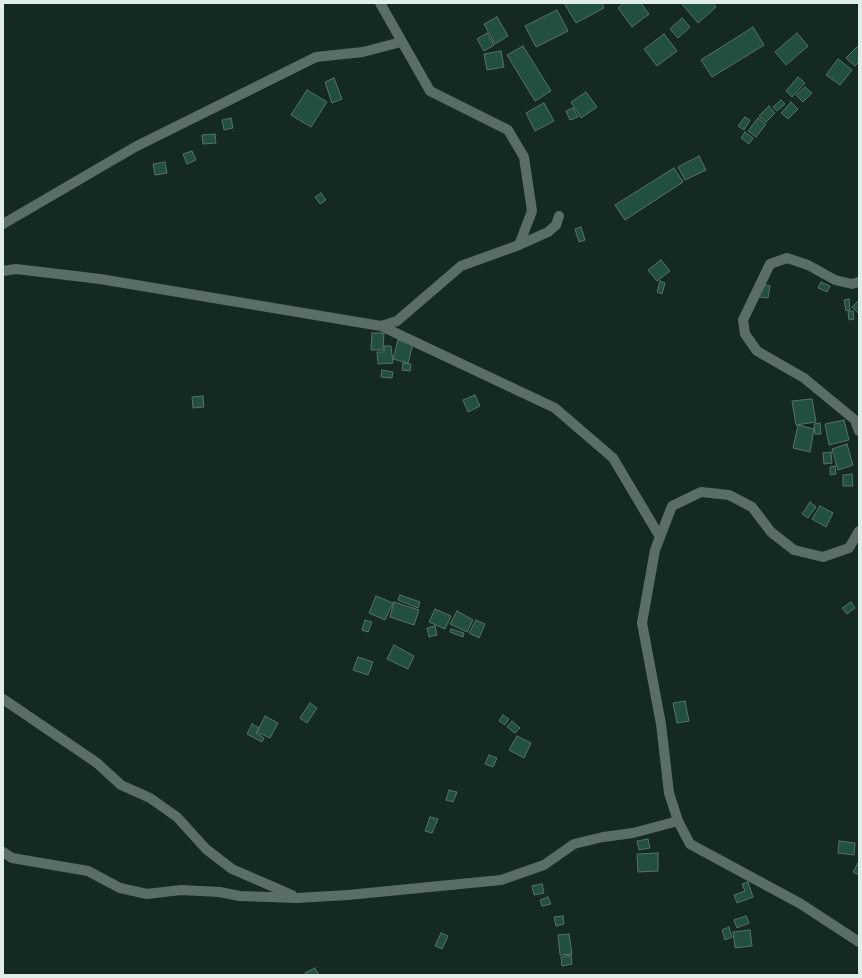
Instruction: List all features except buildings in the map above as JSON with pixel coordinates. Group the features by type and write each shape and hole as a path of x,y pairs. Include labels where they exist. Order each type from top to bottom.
{"street":[{"path":"380,3 430,91 508,130 524,157 532,211 519,246"},
{"path":"3,224 135,146 316,57 363,52 401,42"},
{"path":"381,326 397,321 461,266 519,246 548,232 556,226 559,216"},
{"path":"859,282 852,284 835,280 808,265 787,258 770,264 743,320 745,334 757,351 804,378 855,420 859,431"},
{"path":"3,271 16,269 100,279 381,326 555,408 613,458 660,537"},
{"path":"859,531 849,548 822,557 794,550 771,532 752,507 729,495 702,492 672,506 655,550 642,623 661,724 669,793 678,821 690,844 801,904 859,942"},
{"path":"3,699 97,763 121,785 150,798 177,817 206,849 232,869 297,898"},
{"path":"3,852 12,858 88,871 120,888 147,894 181,890 219,892 240,896 297,898 348,895 501,880 544,865 574,844 602,836 633,833 678,821"}]}
